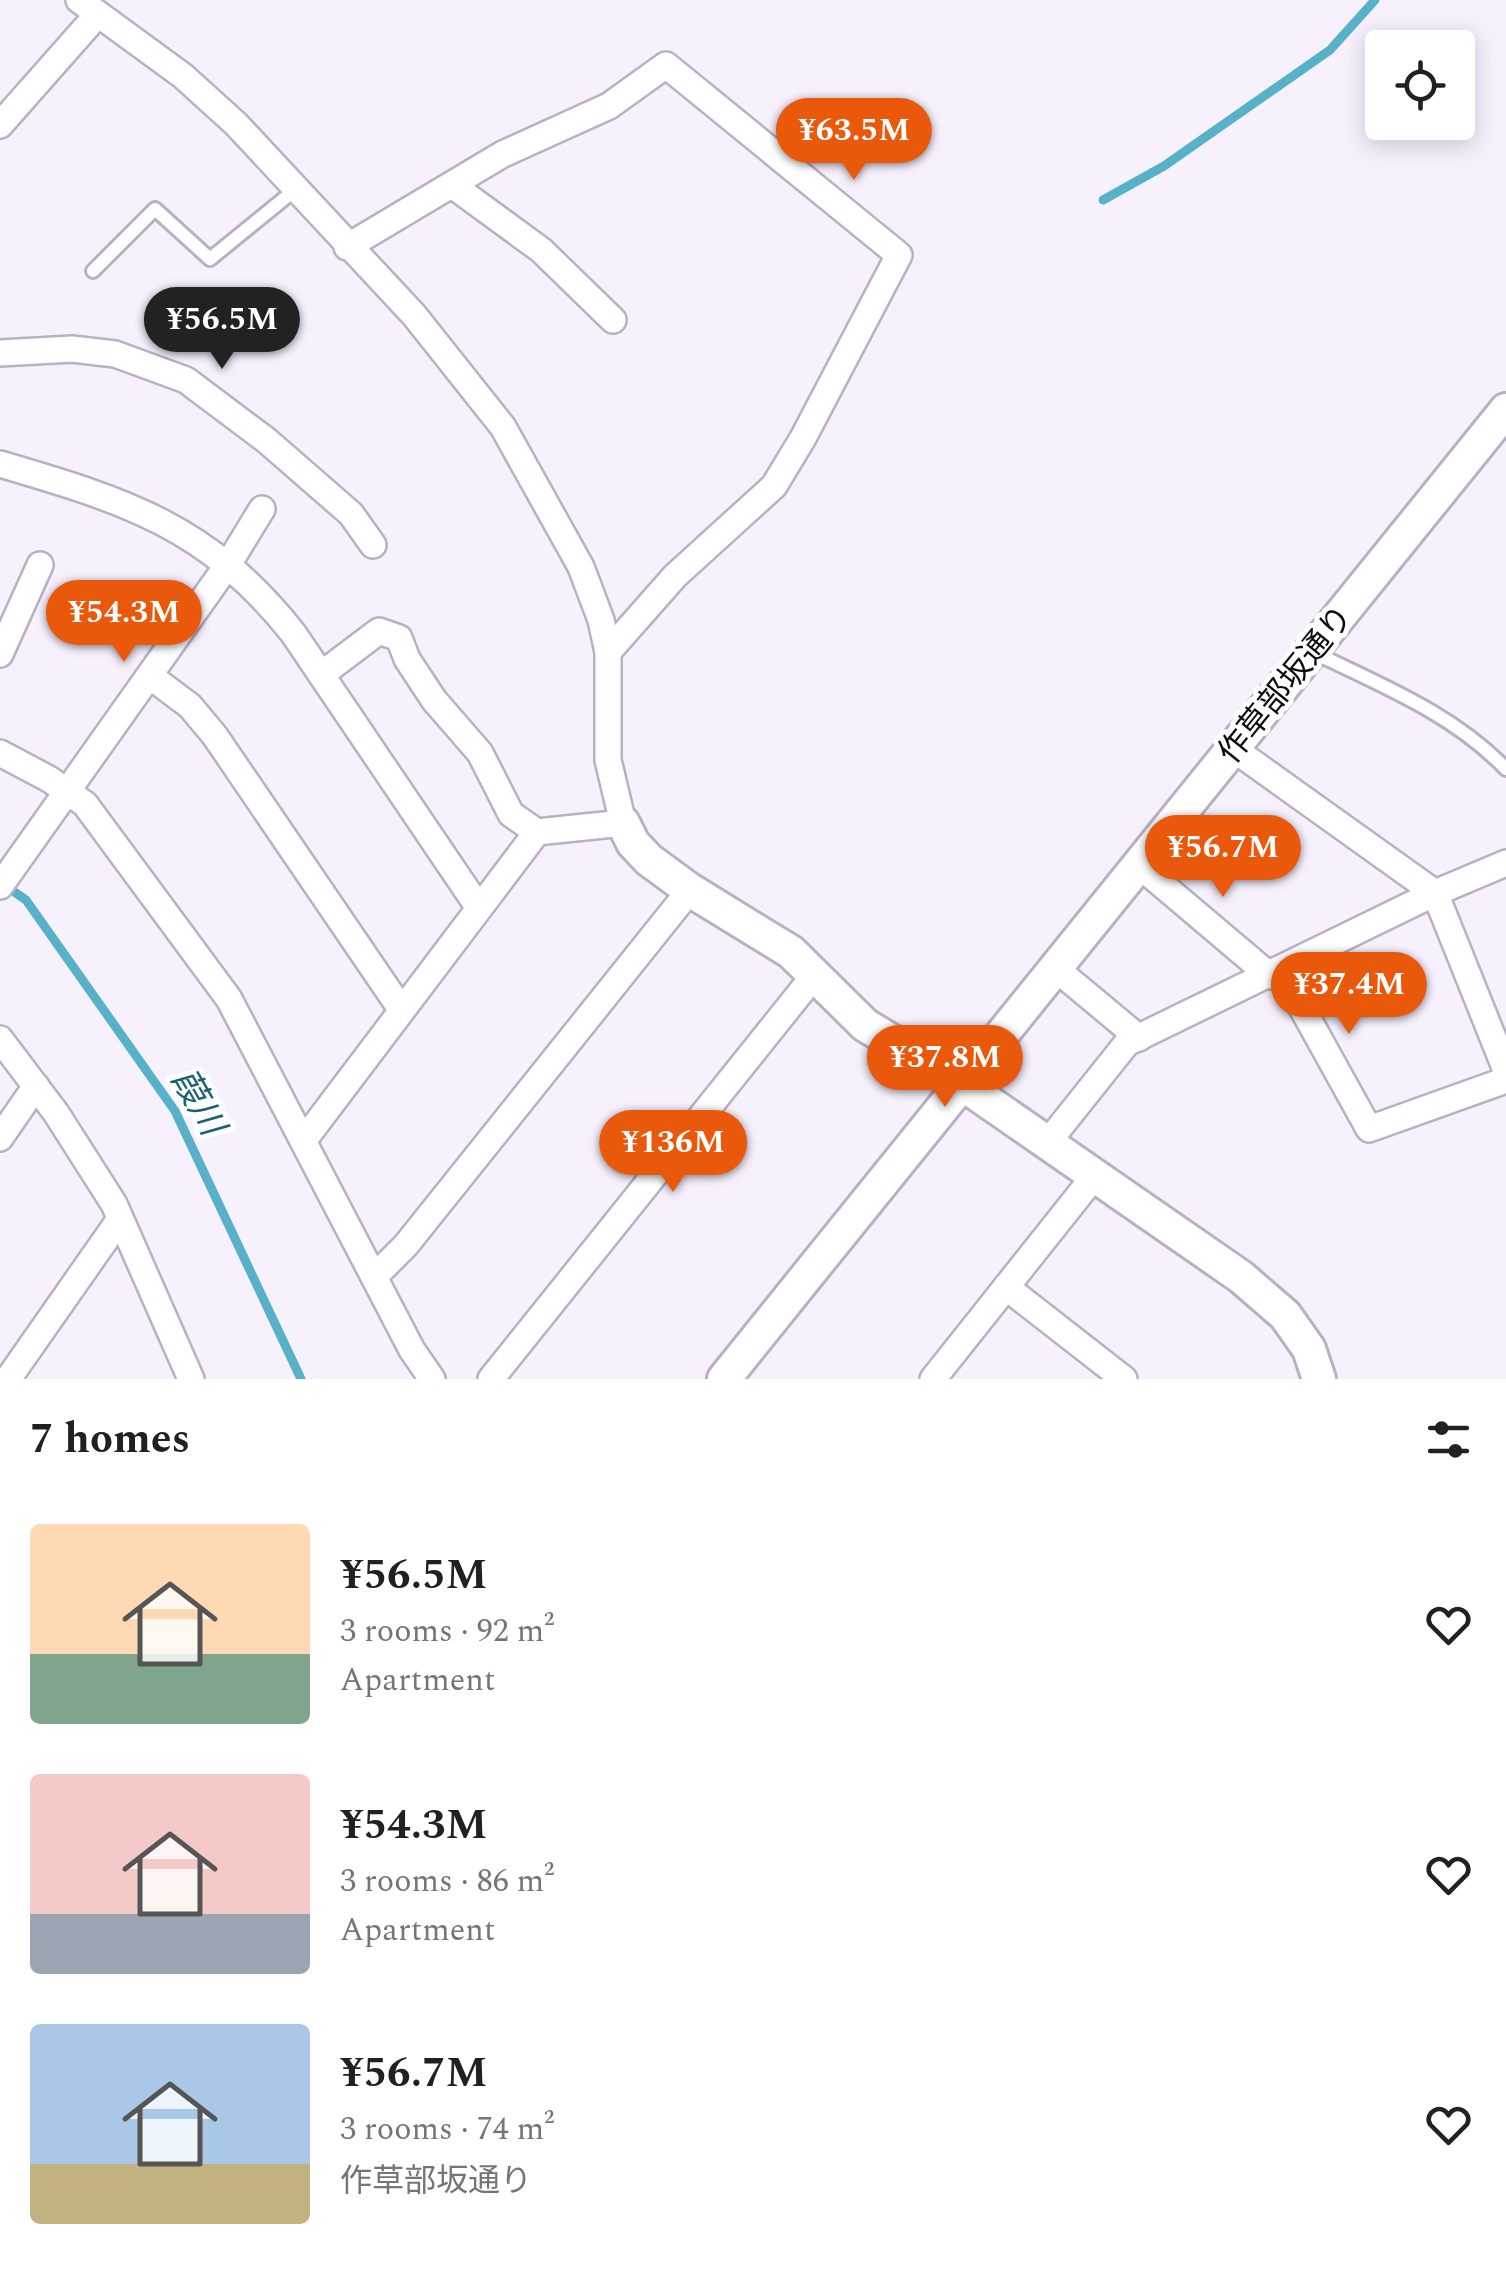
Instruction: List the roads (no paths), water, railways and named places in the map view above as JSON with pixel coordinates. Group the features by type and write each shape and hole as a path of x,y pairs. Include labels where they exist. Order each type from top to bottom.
{"street":[{"path":"0,125 89,7 196,88 236,124 414,316 503,427 580,567 602,620 608,652 608,760 623,822 633,843 690,890 791,952 865,1025 961,1083 1242,1277 1285,1315 1309,1349 1319,1379"},
{"path":"347,246 503,154 609,106 666,65 899,255 804,438 774,486 675,576 608,652"},
{"path":"452,185 541,250 612,320"},
{"path":"0,353 72,349 114,354 186,380 266,440 351,514 373,545"},
{"name":"作草部坂通り","path":"724,1379 1506,410"},
{"path":"0,464 102,494 144,511 189,535 229,563 268,602 322,674 480,908"},
{"path":"0,886 229,563 262,509"},
{"path":"0,654 40,565"},
{"path":"322,674 379,631 399,638 406,660 434,700 480,753 511,814 537,832 623,822"},
{"path":"150,676 190,706 215,736 401,1010"},
{"path":"1235,750 1435,893 1506,1070"},
{"path":"0,753 84,804 230,999 412,1350 432,1379"},
{"path":"304,1140 537,832"},
{"path":"1048,1142 1127,1043 1435,893 1506,863"},
{"path":"1140,866 1276,973 1369,1130 1506,1080"},
{"path":"375,1276 406,1244 690,890"},
{"path":"1055,968 1139,1038"},
{"path":"490,1379 813,977"},
{"path":"0,1039 56,1113 120,1220 190,1378"},
{"path":"0,1138 36,1086"},
{"path":"933,1379 1096,1174"},
{"path":"8,1379 120,1220"},
{"path":"1006,1287 1113,1376"}],"lane":[{"path":"93,271 155,209 210,259 296,190"},
{"path":"1313,652 1453,722 1506,769"}],"waterway":[{"path":"1103,200 1164,166 1330,50 1375,0"},
{"name":"葭川","path":"3,884 26,900 175,1111 301,1379"}]}
